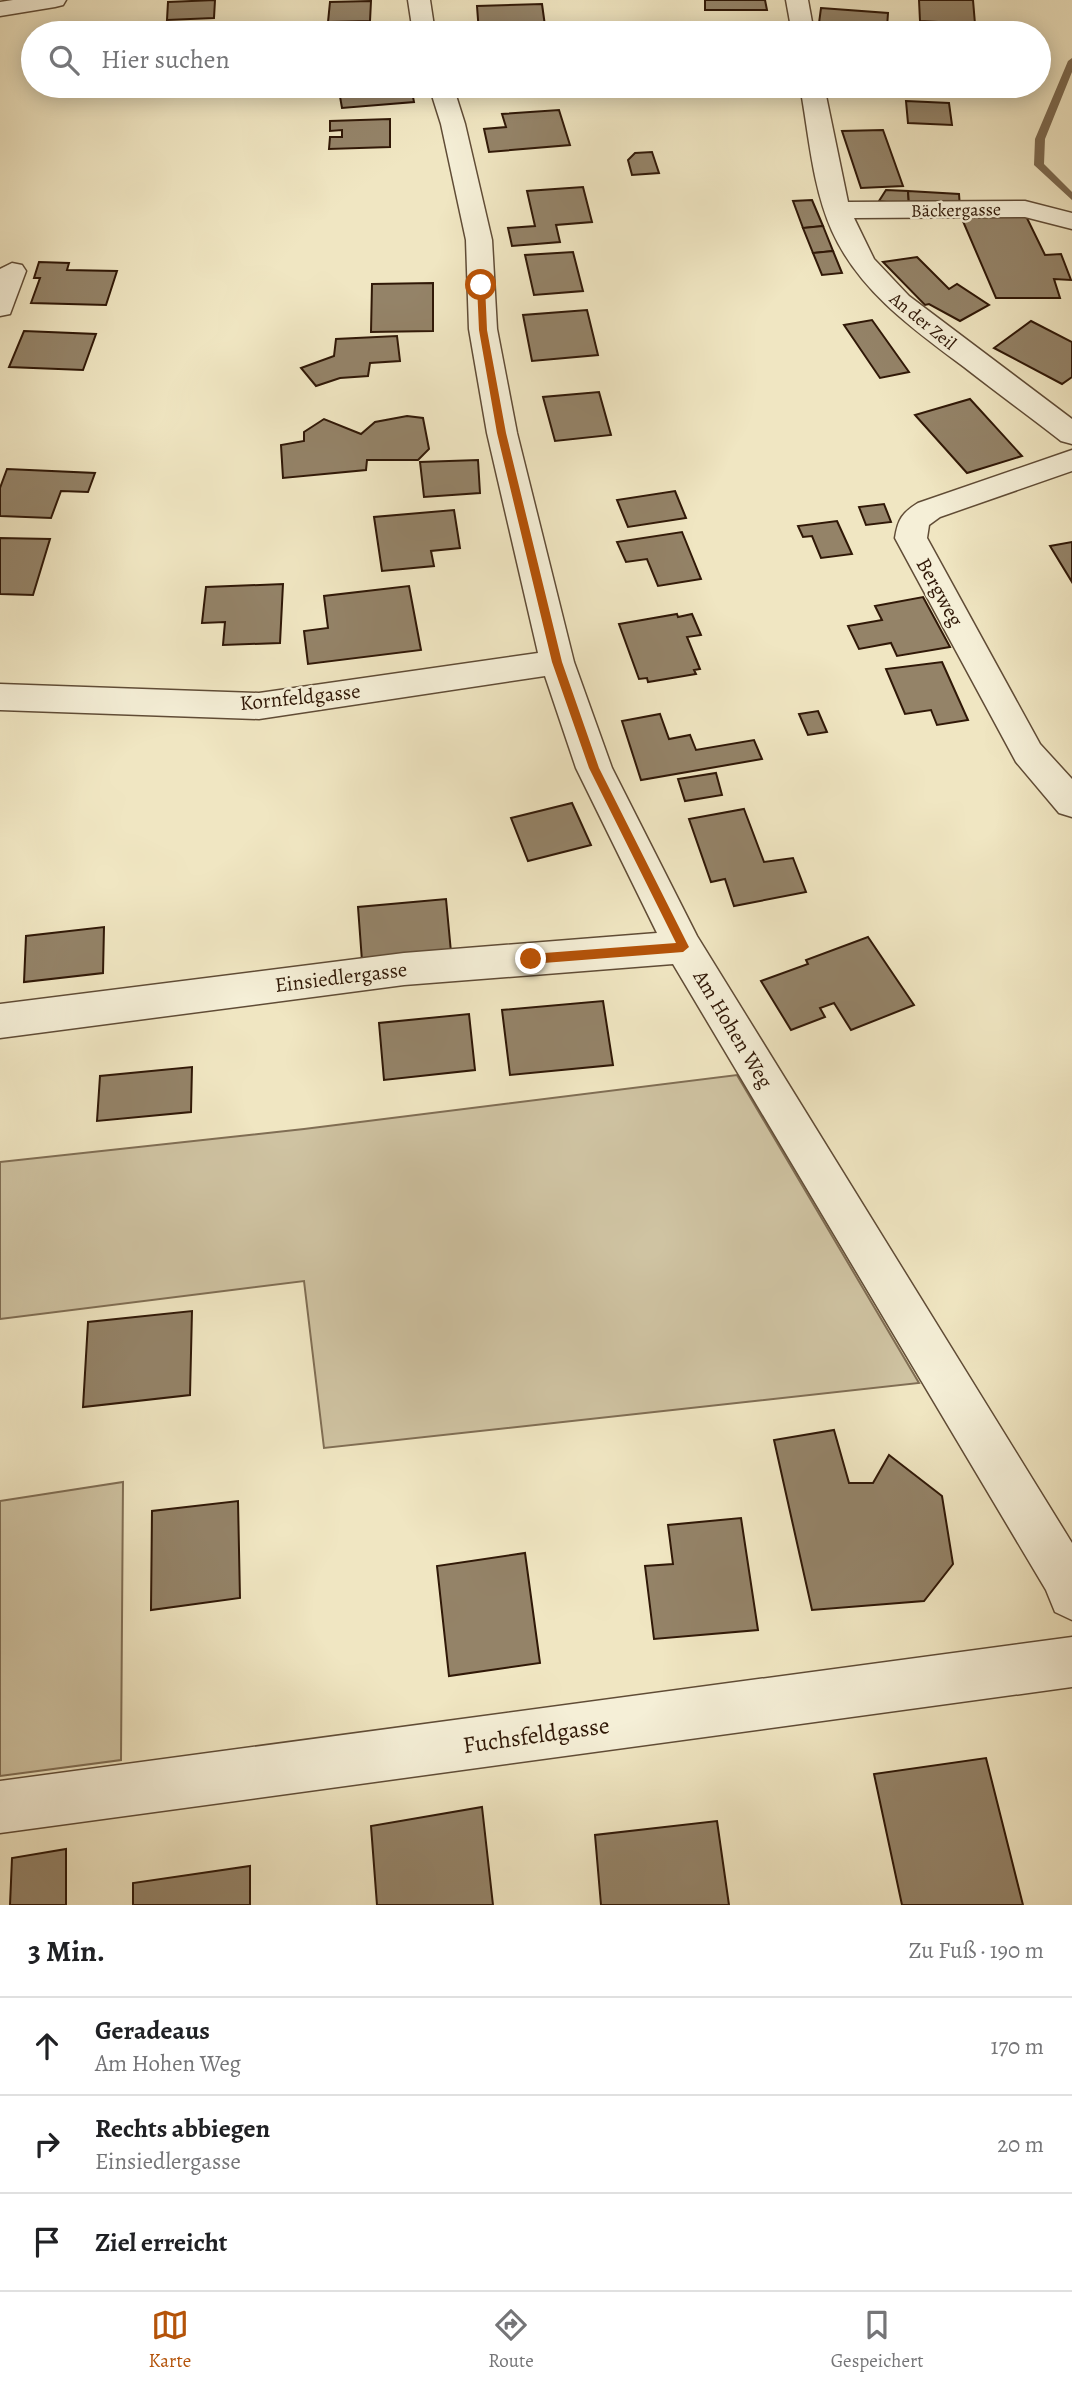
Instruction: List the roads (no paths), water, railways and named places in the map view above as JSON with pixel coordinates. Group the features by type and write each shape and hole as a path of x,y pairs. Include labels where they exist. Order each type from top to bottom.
{"street":[{"path":"0,9 55,0"},
{"path":"419,0 422,21"},
{"path":"797,0 801,21"},
{"name":"Am Hohen Weg","path":"445,98 479,240 483,330 502,433 557,662 594,768 683,947 1064,1575 1072,1595"},
{"name":"An der Zeil","path":"814,98 829,177 853,248 887,292 1072,433"},
{"name":"Bäckergasse","path":"839,210 1025,209 1072,221"},
{"path":"0,308 12,271"},
{"name":"Bergweg","path":"1072,460 929,510 914,520 911,538 1028,754 1072,803"},
{"name":"Kornfeldgasse","path":"0,697 259,706 557,662"},
{"name":"Einsiedlergasse","path":"0,1021 404,969 683,947"},
{"name":"Fuchsfeldgasse","path":"0,1807 1072,1662"}],"waterway":[{"path":"1072,61 1040,139 1039,165 1072,197"}]}
